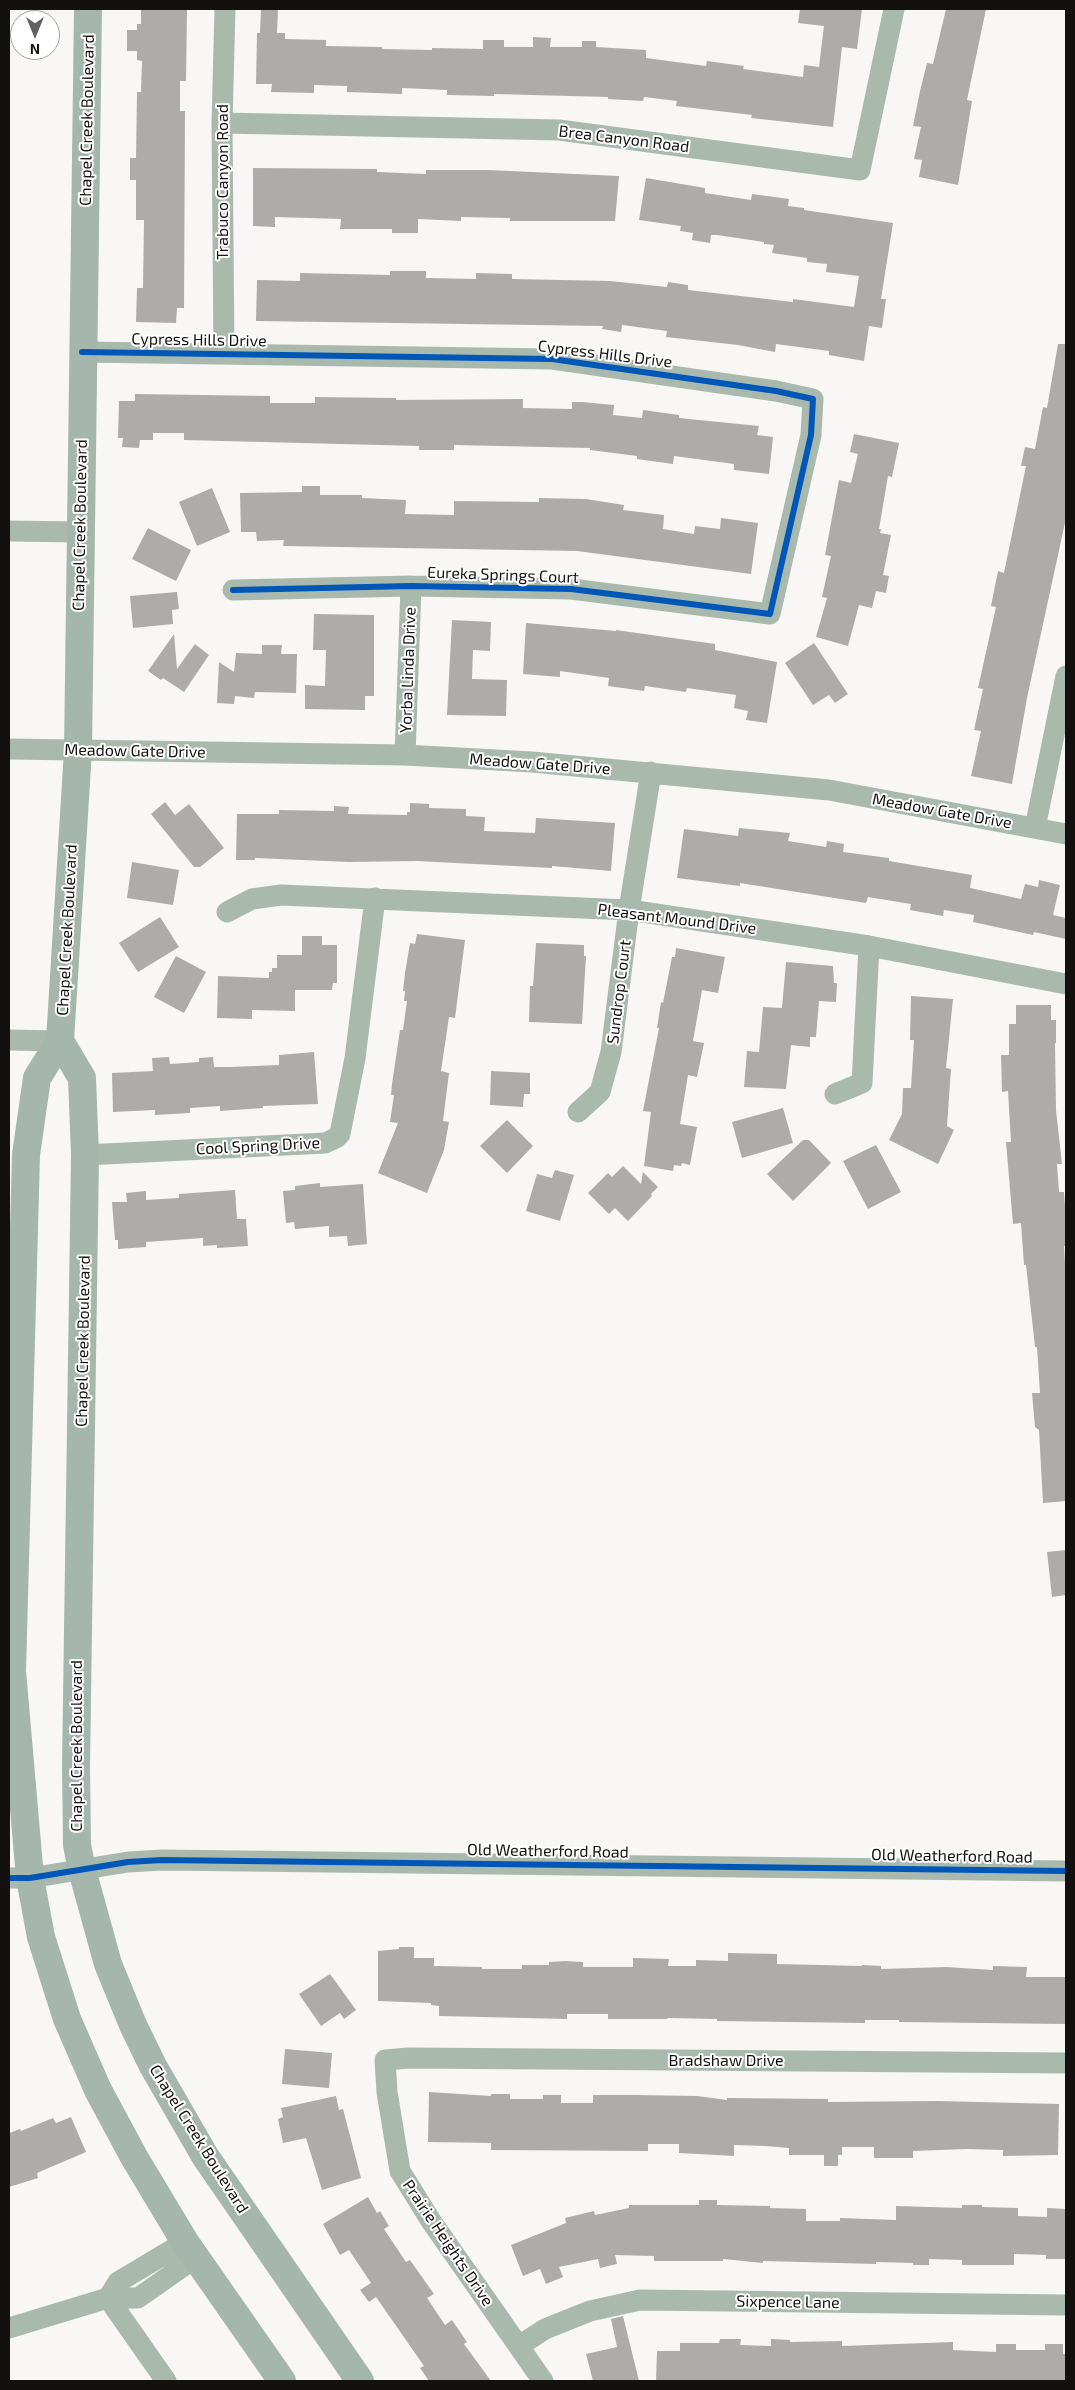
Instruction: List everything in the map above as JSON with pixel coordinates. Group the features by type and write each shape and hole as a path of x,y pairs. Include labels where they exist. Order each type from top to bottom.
{"main road":[{"name":"Chapel Creek Boulevard","path":"88,9 78,750 60,1042 37,1078 17,1155 12,1671 16,1884 41,1937 70,2027 113,2119 190,2250 282,2381"},
{"name":"Chapel Creek Boulevard","path":"60,1042 82,1078 85,1155 76,1766 77,1845 82,1870 108,1964 133,2025 153,2066 205,2156 360,2381"}],"street":[{"name":"Trabuco Canyon Road","path":"224,354 222,123 225,9"},
{"name":"Brea Canyon Road","path":"222,123 559,130 860,170 894,9"},
{"name":"Cypress Hills Drive","path":"82,352 552,359 776,391 813,399 811,435 770,614"},
{"path":"9,531 80,532"},
{"name":"Eureka Springs Court","path":"233,590 412,586 571,589 770,614"},
{"name":"Yorba Linda Drive","path":"405,755 412,586"},
{"path":"1035,828 1066,676"},
{"name":"Meadow Gate Drive","path":"9,749 405,755 651,772 829,790 1066,834"},
{"name":"Sundrop Court","path":"578,1112 600,1092 611,1052 629,910 651,772"},
{"name":"Pleasant Mound Drive","path":"227,912 252,899 281,895 629,910 869,946 1066,984"},
{"name":"Cool Spring Drive","path":"85,1155 325,1143 336,1138 340,1134 355,1058 374,898"},
{"path":"835,1094 862,1083 869,946"},
{"path":"9,1040 60,1042"},
{"name":"Old Weatherford Road","path":"16,1884 128,1862 162,1860 1066,1871"},
{"name":"Bradshaw Drive","path":"385,2060 409,2058 1066,2063"},
{"name":"Prairie Heights Drive","path":"385,2060 386,2092 400,2171 431,2221 543,2381"},
{"path":"9,2328 108,2298 118,2282 190,2250"},
{"path":"108,2298 166,2381"},
{"name":"Sixpence Lane","path":"519,2346 545,2329 590,2311 640,2300 1066,2305"}],"building":[{"path":"141,9 187,9 186,81 180,81 180,111 185,111 184,308 177,308 176,323 136,322 137,288 143,288 144,220 136,220 136,180 130,180 130,158 136,158 137,92 141,92 142,61 137,60 137,51 127,51 127,30 137,30 137,24 141,24"},
{"path":"261,9 278,9 277,33 285,33 285,39 326,40 326,46 432,50 432,48 483,49 483,40 504,40 504,47 533,47 533,37 551,38 550,47 582,47 582,41 596,41 596,47 646,50 646,58 706,66 707,61 744,66 743,69 803,77 804,65 819,67 824,26 798,23 800,9 862,9 857,49 842,47 833,127 751,118 752,115 676,106 677,101 644,97 643,101 608,99 608,97 494,94 494,96 447,95 447,90 402,88 402,94 347,92 347,86 314,85 314,93 271,92 272,84 256,84 257,33 260,33"},
{"path":"946,9 986,9 967,100 972,101 958,185 919,177 922,160 914,159 921,127 913,126 920,91 927,63 933,64"},
{"path":"253,168 377,169 377,172 426,174 426,170 488,170 619,176 615,221 510,221 510,218 461,217 461,221 418,219 418,233 392,233 392,229 340,229 341,219 275,217 275,227 253,226"},
{"path":"646,178 705,188 705,193 751,200 752,194 789,199 788,206 804,208 804,210 893,223 881,299 886,299 882,328 869,326 864,361 829,355 829,351 776,344 775,352 738,345 666,337 667,331 622,325 621,332 602,329 603,326 256,321 257,280 300,281 300,273 390,275 390,271 426,271 426,278 476,279 476,273 512,274 512,279 610,281 667,287 668,282 688,285 688,290 793,302 793,299 854,307 859,276 826,272 827,264 807,262 807,258 772,253 774,245 764,244 764,242 717,235 711,235 710,243 692,240 693,233 680,231 681,226 639,220"},
{"path":"1058,344 1066,344 1066,518 1027,698 1012,784 971,776 981,731 974,730 983,689 978,688 996,607 991,606 998,571 1004,573 1026,466 1021,466 1025,447 1035,449 1043,407 1047,408"},
{"path":"135,394 270,396 270,403 315,403 315,397 396,398 396,400 523,399 523,408 572,409 572,402 582,402 614,405 613,415 642,418 643,410 679,415 679,418 759,426 757,435 773,437 769,474 734,470 734,464 674,456 673,464 637,459 637,456 590,450 590,448 454,445 454,450 419,450 419,446 184,440 184,433 153,433 153,440 140,440 139,448 122,447 123,438 118,438 119,401 135,401"},
{"path":"854,434 899,443 892,477 888,476 879,529 881,529 880,533 891,535 883,575 889,576 886,593 876,591 872,608 859,605 848,646 816,637 827,598 822,597 831,556 825,555 839,480 851,483 858,454 850,452"},
{"path":"302,486 320,486 320,495 362,495 362,498 406,500 405,514 454,515 454,501 539,502 539,498 586,499 624,505 623,510 664,515 663,529 694,534 695,526 720,529 721,518 758,523 751,574 577,551 283,546 284,540 257,541 256,532 241,532 240,493 302,492"},
{"path":"212,488 230,532 197,546 179,502"},
{"path":"148,528 191,550 176,581 132,559"},
{"path":"177,592 179,609 172,610 173,624 133,628 130,596"},
{"path":"314,614 374,615 374,696 365,696 365,710 305,709 305,685 325,686 326,650 313,650"},
{"path":"452,620 491,622 490,651 473,650 472,679 507,680 506,716 447,715"},
{"path":"526,623 616,630 715,644 715,650 777,662 767,723 746,720 748,711 734,708 736,695 687,688 686,692 645,686 644,691 608,686 609,678 560,671 560,677 523,674"},
{"path":"174,634 177,669 195,644 209,655 184,692 163,678 161,680 148,671"},
{"path":"814,643 848,694 835,703 829,695 813,705 785,663"},
{"path":"262,645 282,645 281,654 297,654 296,693 255,692 254,698 235,696 234,704 217,703 219,662 234,672 236,653 262,654"},
{"path":"165,802 175,815 189,804 224,848 200,867 194,867 151,814"},
{"path":"410,803 429,804 429,808 466,809 466,816 485,817 484,831 535,833 536,818 615,823 611,871 552,866 552,868 417,861 349,862 255,858 255,860 236,860 237,814 279,814 279,810 334,811 334,806 349,807 348,814 407,815 407,812 410,812"},
{"path":"739,828 790,833 788,841 826,847 827,841 844,844 843,852 889,858 889,861 972,875 970,888 1021,899 1025,884 1038,887 1039,880 1060,885 1053,915 1066,918 1066,939 1034,932 1033,935 973,922 974,915 944,910 943,916 910,910 911,904 868,897 866,903 740,883 740,886 677,878 684,829 738,836"},
{"path":"132,862 179,870 173,905 127,898"},
{"path":"160,917 179,947 138,972 119,943"},
{"path":"417,934 465,940 455,1018 449,1017 441,1071 449,1073 443,1121 449,1122 444,1150 427,1193 378,1173 398,1123 390,1122 394,1095 391,1095 392,1084 400,1030 403,1030 407,1001 404,1001 405,991 403,991 410,943 415,944"},
{"path":"302,936 322,936 322,945 337,945 337,983 333,983 332,990 295,990 295,1011 252,1010 252,1019 217,1018 218,976 269,978 269,972 272,972 272,968 277,968 277,955 302,955"},
{"path":"536,943 584,945 584,956 586,956 582,1024 529,1022 530,986 533,986"},
{"path":"676,948 725,957 718,993 702,990 693,1041 704,1043 697,1077 688,1075 680,1124 697,1127 690,1165 682,1163 681,1166 674,1165 673,1171 644,1166 651,1112 643,1111 659,1028 657,1028 661,1002 663,1003 672,957 675,957"},
{"path":"176,956 206,972 184,1013 154,997"},
{"path":"786,962 833,966 834,983 837,983 836,1002 819,1001 816,1037 810,1037 810,1047 791,1045 786,1089 744,1087 747,1051 759,1052 763,1007 782,1008"},
{"path":"911,996 953,999 946,1068 951,1069 947,1126 954,1130 938,1164 889,1140 902,1114 903,1088 911,1088 914,1040 910,1040"},
{"path":"1016,1005 1051,1005 1051,1020 1056,1020 1056,1110 1062,1164 1057,1164 1059,1192 1064,1192 1066,1219 1066,1246 1064,1246 1066,1278 1066,1501 1043,1503 1039,1430 1035,1427 1032,1393 1040,1393 1037,1347 1035,1347 1026,1265 1024,1265 1021,1223 1013,1224 1006,1142 1011,1142 1008,1091 1002,1092 1001,1055 1009,1055 1009,1024 1016,1024"},
{"path":"314,1052 318,1104 263,1106 263,1108 220,1111 220,1106 190,1108 190,1113 155,1115 155,1110 113,1112 112,1073 153,1071 152,1058 169,1057 170,1064 199,1062 199,1058 213,1057 214,1067 230,1067 279,1065 279,1055"},
{"path":"491,1071 530,1073 530,1094 524,1094 523,1107 490,1105"},
{"path":"783,1108 793,1143 742,1158 732,1122"},
{"path":"507,1120 533,1146 507,1173 480,1146"},
{"path":"803,1140 809,1140 831,1163 793,1201 767,1174"},
{"path":"876,1145 901,1192 868,1209 843,1161"},
{"path":"623,1166 641,1184 643,1172 658,1187 628,1221 615,1208 609,1214 588,1193 608,1173 612,1177"},
{"path":"555,1170 574,1175 560,1221 526,1211 537,1174 552,1178"},
{"path":"320,1183 320,1187 363,1184 367,1244 348,1246 347,1236 329,1237 329,1226 295,1229 294,1222 286,1223 283,1191 295,1190 295,1186"},
{"path":"235,1190 237,1219 246,1219 248,1246 217,1248 217,1245 203,1246 203,1238 146,1242 146,1247 118,1249 118,1240 115,1240 112,1202 127,1202 126,1193 146,1191 146,1200 179,1198 179,1194"},
{"path":"1066,1550 1066,1595 1052,1597 1047,1552"},
{"path":"399,1947 414,1947 414,1958 434,1958 434,1966 482,1967 482,1969 522,1969 522,1965 549,1965 549,1962 566,1961 583,1962 583,1967 633,1967 633,1958 669,1959 668,1966 696,1966 696,1960 728,1961 728,1953 777,1954 777,1964 862,1965 881,1966 881,1969 946,1967 993,1970 993,1966 1027,1967 1026,1977 1066,1977 1066,2024 899,2022 899,2020 865,2020 865,2023 717,2021 717,2019 668,2018 608,2019 608,2014 567,2014 567,2019 439,2016 439,2006 431,2005 431,2003 378,2001 378,1951 399,1949"},
{"path":"330,1974 356,2010 344,2019 340,2013 321,2026 299,1994"},
{"path":"285,2049 332,2053 329,2088 282,2084"},
{"path":"429,2092 491,2096 491,2094 510,2094 510,2099 543,2099 543,2095 561,2095 561,2103 593,2103 593,2095 636,2095 697,2096 727,2100 727,2098 828,2099 828,2102 938,2101 1059,2104 1058,2155 1003,2156 1003,2150 966,2149 913,2151 913,2158 874,2158 874,2147 842,2147 842,2155 838,2155 838,2166 824,2166 824,2155 789,2155 789,2148 766,2146 734,2145 734,2156 679,2153 679,2144 648,2144 648,2151 491,2150 491,2143 428,2142"},
{"path":"336,2096 339,2110 343,2109 361,2178 322,2190 306,2138 283,2143 278,2119 283,2117 281,2108"},
{"path":"71,2117 86,2152 37,2173 38,2178 9,2187 9,2133 20,2129 21,2131 53,2118 56,2123"},
{"path":"368,2197 377,2213 380,2211 389,2226 384,2229 406,2262 410,2260 434,2294 427,2298 445,2325 452,2320 467,2342 464,2344 491,2381 429,2381 420,2368 424,2366 376,2297 369,2302 360,2290 371,2283 349,2250 340,2255 323,2224"},
{"path":"699,2200 717,2200 717,2205 806,2209 806,2221 840,2221 840,2218 896,2220 896,2206 962,2208 962,2205 982,2205 982,2207 1018,2208 1018,2216 1047,2217 1047,2208 1066,2209 1066,2259 1046,2259 1046,2255 1014,2254 1014,2265 962,2265 962,2260 929,2259 929,2265 913,2265 913,2263 876,2262 876,2264 763,2261 763,2263 723,2259 723,2261 654,2261 654,2256 615,2255 617,2264 600,2268 598,2259 559,2267 563,2277 546,2284 540,2269 523,2276 511,2245 566,2223 565,2218 594,2211 595,2215 629,2208 629,2205 699,2205"},
{"path":"623,2316 639,2381 593,2381 586,2354 617,2347 611,2319"},
{"path":"720,2339 741,2339 740,2345 771,2346 771,2339 790,2340 790,2342 842,2341 842,2346 953,2342 953,2350 996,2352 996,2344 1016,2344 1016,2350 1045,2350 1045,2344 1063,2344 1063,2354 1066,2354 1066,2381 656,2381 657,2351 680,2351 680,2343 719,2343"}],"cycle path":[{"path":"82,352 552,359 776,391 813,399 811,435 770,614 571,589 411,586 233,590"},
{"path":"9,1878 30,1878 128,1862 162,1860 1066,1871"}]}
